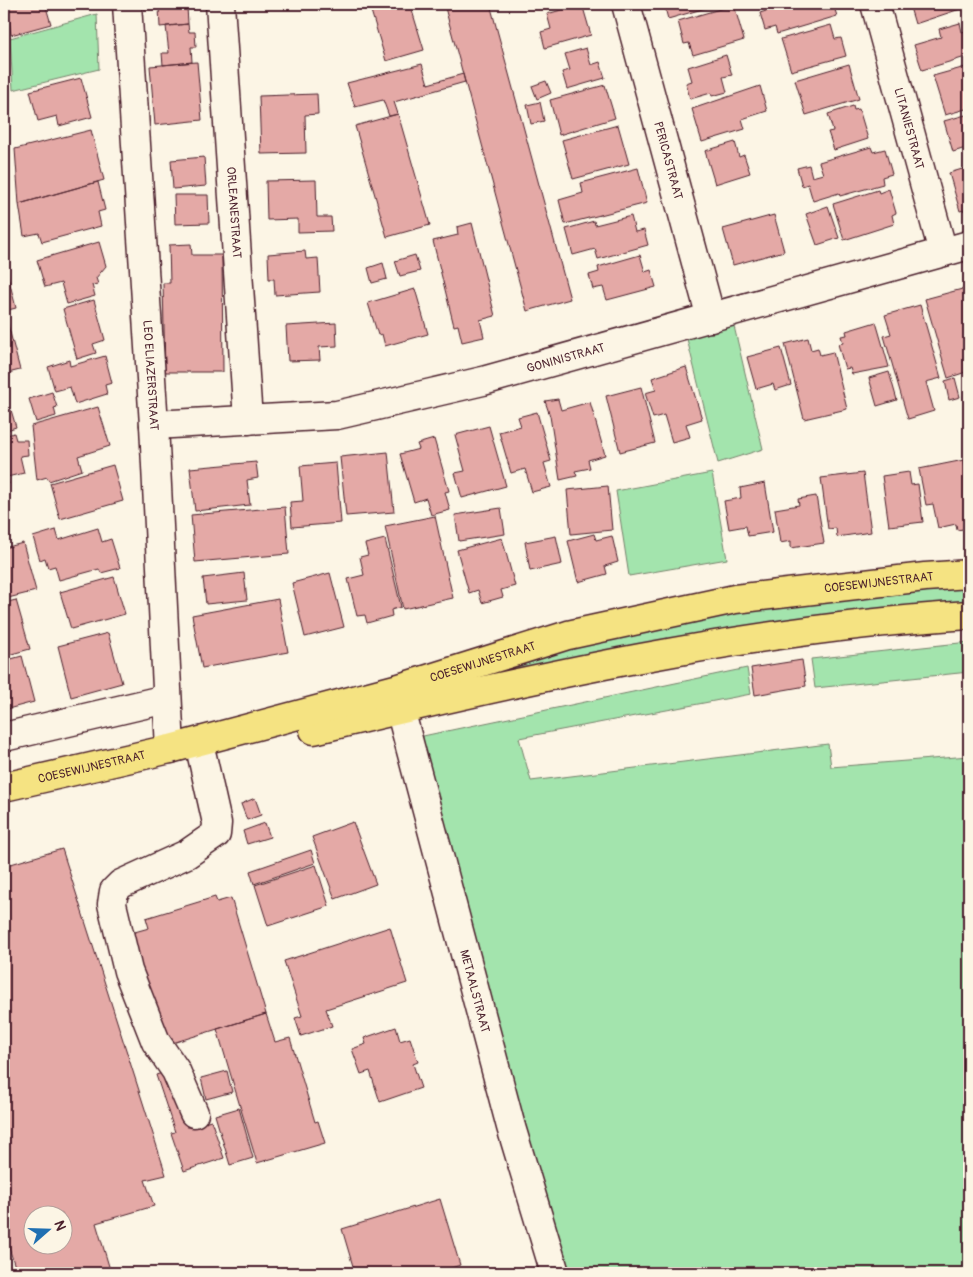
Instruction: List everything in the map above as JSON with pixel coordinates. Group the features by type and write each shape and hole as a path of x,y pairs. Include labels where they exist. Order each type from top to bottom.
{"main road":[{"name":"COESEWIJNESTRAAT","path":"4,787 170,749 399,688 568,635 735,599 925,577 969,574"},
{"name":"COESEWIJNESTRAAT","path":"4,805 400,709 639,658 749,639 969,615"}],"street":[{"name":"LEO ELIAZERSTRAAT","path":"127,4 154,425 166,699 170,749"},
{"name":"ORLEANESTRAAT","path":"220,4 248,420"},
{"name":"PERICASTRAAT","path":"626,4 711,318"},
{"name":"LITANIESTRAAT","path":"875,4 943,252"},
{"name":"GONINISTRAAT","path":"154,425 337,415 483,381 969,245"},
{"path":"4,736 166,699"},
{"name":"METAALSTRAAT","path":"400,709 511,1127 555,1273"},
{"path":"194,1113 176,1071 156,1042 128,971 112,904 114,891 122,884 187,854 216,834 217,823 202,756"}],"green space":[{"path":"97,14 99,69 13,90 10,38"},
{"path":"733,322 763,449 718,463 686,335"},
{"path":"712,473 727,559 629,576 616,491"},
{"path":"969,583 969,603 489,675 489,671 523,658 729,612"},
{"path":"969,642 969,672 815,688 811,659"},
{"path":"747,668 751,694 519,738 531,781 828,744 831,767 969,756 969,1273 562,1273 540,1202 548,1200 545,1192 538,1194 420,749 423,736"}],"building":[{"path":"7,4 48,4 46,7 51,24 11,35"},
{"path":"144,4 197,4 197,6 144,9"},
{"path":"369,4 410,4 424,50 386,61"},
{"path":"444,4 490,4 570,299 527,311"},
{"path":"582,4 591,35 545,48 541,32 551,29 547,14"},
{"path":"664,4 716,4 716,5 668,19"},
{"path":"767,4 833,4 837,16 777,34 775,27 765,30 760,13 769,10"},
{"path":"909,4 969,4 969,6 915,24"},
{"path":"734,5 744,40 693,55 689,43 684,44 678,21"},
{"path":"187,7 188,24 160,27 159,8"},
{"path":"960,23 962,32 969,30 969,56 922,70 914,45 941,37 939,29"},
{"path":"188,24 189,32 195,32 196,47 191,47 192,62 163,65 162,53 169,53 166,26"},
{"path":"831,25 835,39 841,38 846,56 791,71 781,39"},
{"path":"586,48 591,65 600,62 605,78 567,89 562,72 570,70 565,54"},
{"path":"726,55 732,75 723,77 727,92 712,96 711,93 690,99 686,83 692,81 688,67"},
{"path":"197,62 202,120 155,125 150,66"},
{"path":"422,64 428,84 463,74 465,82 394,102 398,114 389,116 383,100 355,107 347,83"},
{"path":"849,64 859,99 806,115 795,80"},
{"path":"969,66 969,108 945,115 933,76"},
{"path":"81,78 92,117 59,126 57,116 38,121 30,91"},
{"path":"546,81 551,93 537,99 532,86"},
{"path":"605,85 615,118 559,135 550,100"},
{"path":"760,86 767,111 742,119 745,129 702,142 692,109"},
{"path":"317,94 318,114 305,115 306,153 261,154 259,96"},
{"path":"540,102 544,121 531,124 527,105"},
{"path":"853,106 854,110 859,109 868,139 834,150 828,132 833,131 828,114"},
{"path":"398,114 430,225 387,237 355,126"},
{"path":"969,114 969,147 953,152 944,121"},
{"path":"618,125 629,164 573,179 562,140"},
{"path":"91,130 104,180 19,204 15,149"},
{"path":"735,142 739,157 744,155 750,173 715,184 705,151"},
{"path":"871,147 873,152 885,149 892,174 882,177 883,184 840,196 839,193 813,201 808,184 802,186 797,168 809,165 812,177 823,174 819,162"},
{"path":"204,157 206,186 173,189 171,160"},
{"path":"969,167 969,209 960,211 949,173"},
{"path":"638,168 647,203 565,224 559,200 583,193 581,183"},
{"path":"316,180 317,217 331,217 332,231 298,232 298,219 267,220 266,181"},
{"path":"98,182 105,210 98,212 101,226 42,242 39,233 24,236 19,204"},
{"path":"889,189 896,213 892,215 894,224 844,240 833,204 878,190 879,193"},
{"path":"174,195 208,195 209,223 175,224"},
{"path":"828,206 839,238 817,245 806,214"},
{"path":"774,215 784,251 733,265 723,229"},
{"path":"631,216 635,232 644,230 648,245 598,259 595,249 573,255 566,229 594,221 595,225"},
{"path":"472,223 495,316 480,320 484,337 462,342 458,325 454,326 433,241 458,235 457,227"},
{"path":"99,242 106,266 96,278 98,284 92,285 95,296 67,304 61,283 45,287 37,260"},
{"path":"191,244 192,255 222,255 223,372 165,372 163,283 170,283 169,245"},
{"path":"305,251 306,259 318,258 320,292 275,295 274,279 269,279 268,254"},
{"path":"415,255 420,271 400,276 395,261"},
{"path":"640,255 645,272 651,270 656,287 607,300 603,287 593,289 589,275 599,272 598,267"},
{"path":"383,263 387,279 372,283 368,268"},
{"path":"4,265 16,308 4,311"},
{"path":"966,288 969,298 969,371 948,378 925,299"},
{"path":"415,289 428,334 385,346 382,334 378,335 368,303"},
{"path":"94,300 105,340 93,344 96,353 77,359 63,309"},
{"path":"920,305 941,378 926,382 934,411 908,419 884,336 891,334 885,315"},
{"path":"7,321 20,370 4,374 4,322"},
{"path":"876,322 889,367 852,374 850,368 845,369 838,344 843,343 841,336 847,335 846,331"},
{"path":"336,323 337,346 319,347 320,360 288,361 286,326"},
{"path":"808,338 811,350 818,348 820,355 833,352 847,409 804,419 785,344"},
{"path":"781,348 791,385 775,390 773,384 756,389 747,357"},
{"path":"105,356 112,383 105,385 107,394 75,404 70,387 55,391 48,367 69,360 70,366"},
{"path":"686,367 702,419 686,424 690,437 672,442 664,415 653,418 645,393 656,390 652,378"},
{"path":"889,372 897,400 877,406 869,378"},
{"path":"955,378 960,397 949,400 945,381"},
{"path":"641,387 655,443 620,452 606,396"},
{"path":"52,392 57,407 54,408 56,416 36,422 29,399"},
{"path":"558,399 561,410 590,402 605,455 588,460 590,468 575,471 577,476 560,480 550,416 545,401"},
{"path":"98,407 110,446 78,456 82,470 49,481 47,477 37,480 31,426"},
{"path":"11,410 16,427 4,431 4,412"},
{"path":"537,412 551,461 544,463 551,487 532,492 525,469 511,473 499,432 521,426 518,417"},
{"path":"489,426 506,486 462,498 455,473 465,471 455,435"},
{"path":"14,433 16,440 27,440 28,455 20,456 24,473 7,477 9,484 4,485 4,436"},
{"path":"434,439 449,491 445,492 450,510 431,515 426,498 414,502 400,454 419,449 417,444"},
{"path":"388,452 394,512 346,516 340,457"},
{"path":"964,460 969,484 969,528 957,530 956,524 938,528 933,504 926,505 919,469"},
{"path":"256,462 258,478 247,480 250,505 195,511 190,468"},
{"path":"336,463 341,523 292,527 290,502 303,501 300,466"},
{"path":"113,465 123,501 60,519 50,483"},
{"path":"909,472 911,485 918,484 923,522 889,526 882,476"},
{"path":"863,473 871,532 837,537 836,528 828,529 821,478"},
{"path":"765,483 773,532 748,536 746,526 729,529 724,501 741,498 740,488"},
{"path":"608,486 612,530 571,534 567,490"},
{"path":"816,496 824,543 791,548 791,541 780,543 775,509 799,505 798,499"},
{"path":"285,507 289,554 195,562 191,515"},
{"path":"501,508 505,534 459,541 455,515"},
{"path":"435,516 453,598 403,609 385,526"},
{"path":"98,528 102,542 111,539 120,568 101,573 99,569 59,580 55,566 48,568 45,558 40,560 33,537 56,530 59,540"},
{"path":"594,534 596,540 612,536 618,562 605,566 607,574 578,582 568,541"},
{"path":"556,536 562,564 530,571 525,542"},
{"path":"502,538 515,586 501,590 503,597 482,603 478,590 469,593 457,550"},
{"path":"385,539 401,607 391,610 392,616 367,623 365,615 357,616 348,579 364,575 360,557 368,555 365,544"},
{"path":"23,543 36,591 4,599 4,548"},
{"path":"244,573 247,600 206,604 203,578"},
{"path":"330,573 344,627 305,637 292,583"},
{"path":"114,577 125,614 71,629 60,592"},
{"path":"278,599 288,652 202,668 192,615"},
{"path":"16,600 30,649 4,656 4,603"},
{"path":"108,633 122,683 71,697 58,646"},
{"path":"22,656 34,702 4,710 4,661"},
{"path":"802,660 806,686 755,695 751,668"},
{"path":"255,798 261,815 247,820 241,804"},
{"path":"353,822 376,884 335,899 312,837"},
{"path":"265,823 270,837 247,844 243,831"},
{"path":"62,849 166,1175 145,1180 154,1206 96,1223 111,1273 17,1273 4,1232 4,866"},
{"path":"311,850 315,863 254,884 250,871"},
{"path":"316,865 329,906 268,926 255,885"},
{"path":"215,897 217,902 231,898 266,1014 166,1045 131,933 149,928 146,918"},
{"path":"390,927 407,983 326,1009 332,1026 301,1036 295,1018 302,1016 284,961"},
{"path":"266,1014 275,1042 290,1038 315,1122 318,1121 325,1143 257,1163 217,1029"},
{"path":"396,1027 400,1041 410,1038 418,1062 413,1064 421,1088 380,1102 370,1071 361,1074 352,1049 366,1044 364,1038"},
{"path":"168,1071 187,1127 211,1120 224,1158 184,1171 171,1133 175,1132 156,1075"},
{"path":"227,1071 232,1092 206,1099 201,1078"},
{"path":"239,1108 253,1158 230,1165 215,1115"},
{"path":"440,1199 460,1265 446,1270 447,1273 355,1273 342,1229"}]}
